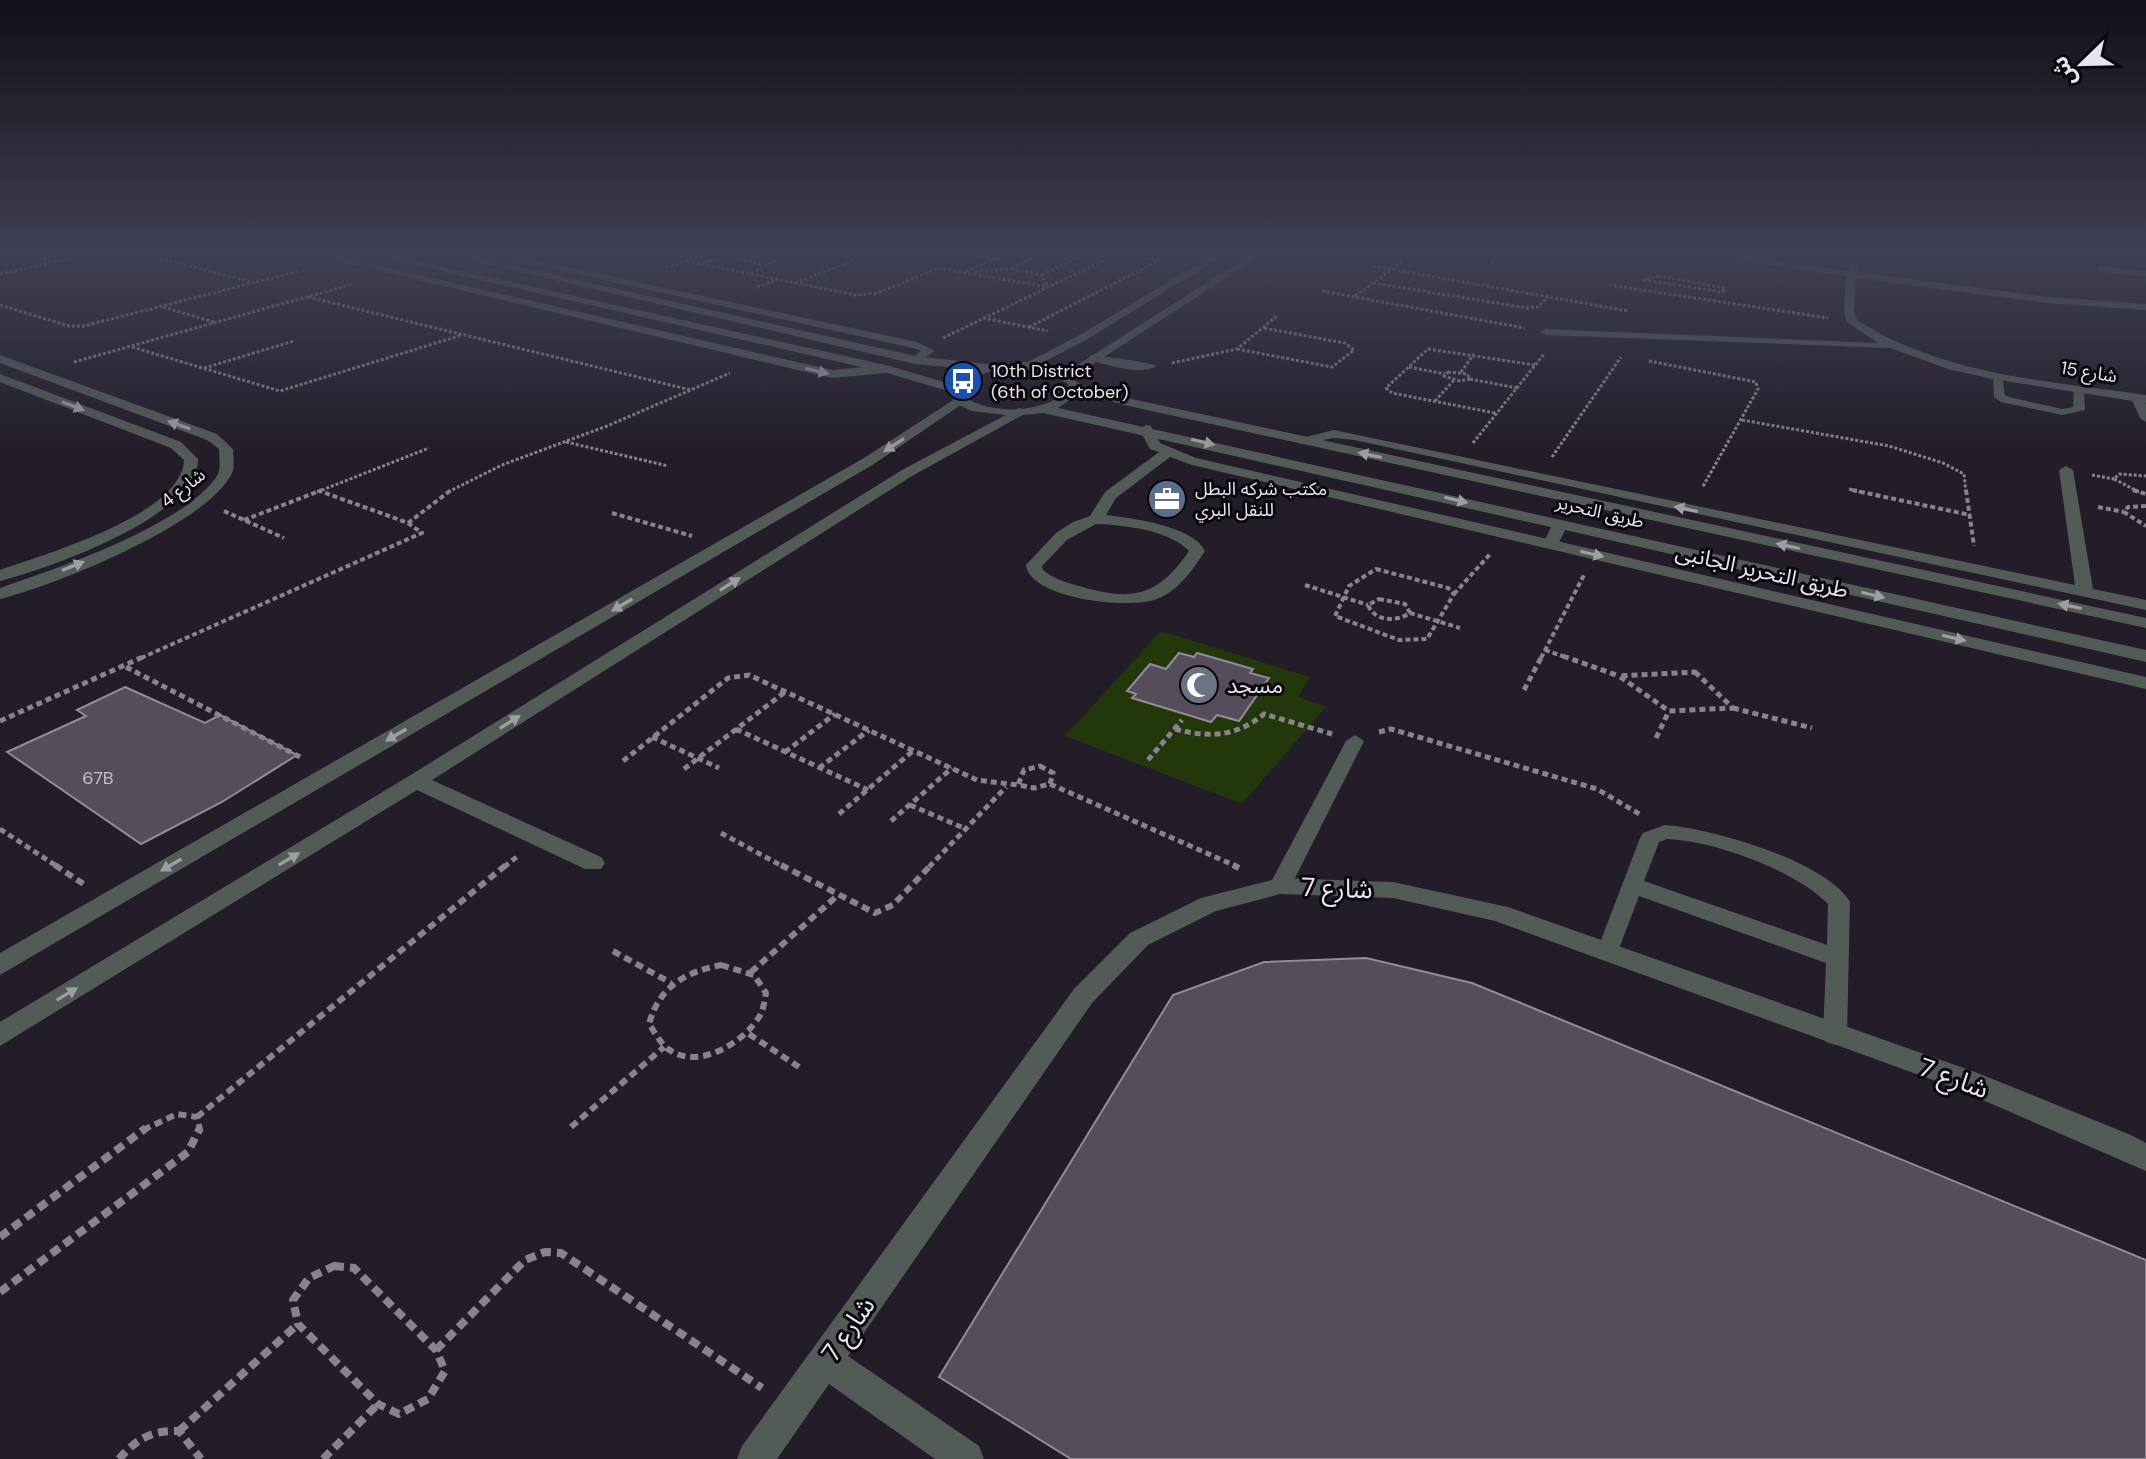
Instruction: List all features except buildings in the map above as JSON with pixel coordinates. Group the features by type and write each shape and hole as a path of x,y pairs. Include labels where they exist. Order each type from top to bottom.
{"street":[{"path":"596,320 832,374 886,369"},
{"name":"طريق التحرير","path":"666,320 886,369 954,394 986,410 1034,410 1146,429 2146,656"},
{"path":"741,320 915,360 989,368 1026,366 1112,320"},
{"path":"797,320 925,347 929,351 915,360"},
{"path":"0,1035 416,781 936,456 1034,410 1068,399 1071,381 1093,358 1153,320"},
{"name":"شارع 15","path":"1852,322 1893,347 1997,375 2141,398"},
{"path":"1546,332 1893,347"},
{"name":"شارع 4","path":"0,359 212,437 226,449 229,464 221,481 201,501 145,536 0,594"},
{"name":"طريق التحرير","path":"1026,366 1124,401 2146,623"},
{"path":"0,965 869,461 954,394 959,378 989,368"},
{"name":"شارع 4","path":"0,378 176,445 191,459 188,479 164,503 120,529 0,576"},
{"path":"1096,519 1118,521 1181,537 1195,546 1197,551 1163,590 1144,600 1104,599 1041,579 1035,572 1034,565 1075,525 1096,519 1110,495 1167,453 1155,446 1146,429"},
{"name":"طريق التحرير الجانبى","path":"1301,440 1334,434 1354,436 2146,605"},
{"name":"طريق التحرير الجانبى","path":"1167,453 2146,683"},
{"path":"2066,470 2085,593"},
{"path":"1551,544 1560,524"},
{"path":"416,781 593,863"},
{"name":"شارع 7","path":"755,1459 1083,996 1139,939 1209,904 1280,886 1393,890 1499,913 1965,1080 2121,1144 2146,1158"},
{"path":"826,1361 966,1459"}],"lane":[{"path":"1093,358 1132,366 1152,366"},
{"path":"1997,375 2000,397 2005,400 2062,412 2079,410 2080,389"},
{"path":"2141,398 2146,418"},
{"path":"1280,886 1355,741"},
{"path":"1607,953 1650,838 1665,832 1685,833 1803,872 1826,886 1839,902 1835,1035"},
{"path":"1632,885 1837,958"}],"path":[{"path":"51,320 75,327 105,320"},
{"path":"205,320 215,323"},
{"path":"37,373 225,320"},
{"path":"405,320 691,390"},
{"path":"925,347 978,320"},
{"path":"993,320 1082,338"},
{"path":"1029,327 1043,320"},
{"path":"1237,349 1272,320"},
{"path":"1481,320 1546,332"},
{"path":"1840,320 1852,322"},
{"path":"1152,366 1237,349 1332,367 1354,350 1345,343 1263,328"},
{"path":"131,346 275,390 289,391 464,334"},
{"path":"203,368 294,341"},
{"path":"1461,459 1549,348"},
{"path":"1495,413 1388,391 1386,388 1428,349 1535,365"},
{"path":"1538,477 1622,356 1607,353"},
{"path":"1461,372 1474,354"},
{"path":"1637,358 1756,382 1758,389 1742,420 1690,509"},
{"path":"408,523 462,481 511,459 565,442 764,359"},
{"path":"1409,367 1445,374 1461,372 1470,379"},
{"path":"1445,374 1454,380 1470,379 1517,388"},
{"path":"1435,401 1454,380"},
{"path":"1742,420 1914,452 1946,462 1964,474 1977,570"},
{"path":"565,442 668,466"},
{"path":"244,520 429,448"},
{"path":"2146,476 2119,474 2114,479 2122,486 2146,494"},
{"path":"1849,489 1970,515"},
{"path":"0,721 422,533 408,523 320,491"},
{"path":"201,501 284,538"},
{"path":"2146,506 2128,507 2124,512 2146,526"},
{"path":"612,513 725,545"},
{"path":"1454,594 1440,586 1376,569 1360,573 1335,607 1335,616 1341,621 1405,642 1419,643 1427,639 1454,594 1507,534"},
{"path":"1524,690 1594,554"},
{"path":"1305,585 1368,605 1388,599 1405,604 1410,613"},
{"path":"1368,605 1374,614 1390,620 1410,613 1460,628"},
{"path":"1545,650 1619,676 1669,711 1733,708 1812,728"},
{"path":"125,666 331,773"},
{"path":"1619,676 1695,672 1733,708"},
{"path":"623,761 728,678 749,675 977,780 1034,788 1050,784 1280,886"},
{"path":"684,769 786,691"},
{"path":"1656,738 1669,711"},
{"path":"785,752 835,714"},
{"path":"1175,729 1194,735 1225,736 1251,725 1264,714 1355,741 1391,729 1597,789 1665,832"},
{"path":"1148,760 1182,720"},
{"path":"736,729 868,790"},
{"path":"819,768 869,730"},
{"path":"652,737 719,768"},
{"path":"839,814 914,750"},
{"path":"1018,785 1024,770 1040,766 1053,773 1050,784"},
{"path":"891,821 952,768"},
{"path":"721,833 837,896 875,913 893,905 1007,786"},
{"path":"910,805 966,829"},
{"path":"0,829 109,901"},
{"path":"0,1237 151,1124 177,1114 197,1117 540,838"},
{"path":"751,972 837,896"},
{"path":"613,951 671,983"},
{"path":"721,965 751,972 762,981 767,993 766,1007 749,1034 715,1052 678,1054 664,1047 649,1024 658,996 671,983 686,974 721,965"},
{"path":"749,1034 799,1067"},
{"path":"571,1127 664,1047"},
{"path":"0,1292 188,1152 201,1132 197,1117"},
{"path":"436,1350 525,1260 545,1252 561,1253 792,1408"},
{"path":"334,1266 354,1268 436,1350 445,1371 428,1399 399,1414 378,1404 298,1324 293,1300 309,1278 334,1266"},
{"path":"179,1431 298,1324"},
{"path":"323,1459 378,1404"},
{"path":"119,1459 132,1443 158,1429 179,1431 201,1459"}],"green space":[{"path":"1161,631 1310,677 1298,697 1326,707 1242,804 1065,736"}],"place":[{"name":"10th District (6th of October)","path":"963,381"},
{"name":"مكتب شركه البطل للنقل البري","path":"1167,499"},
{"name":"مسجد","path":"1199,685"}]}
